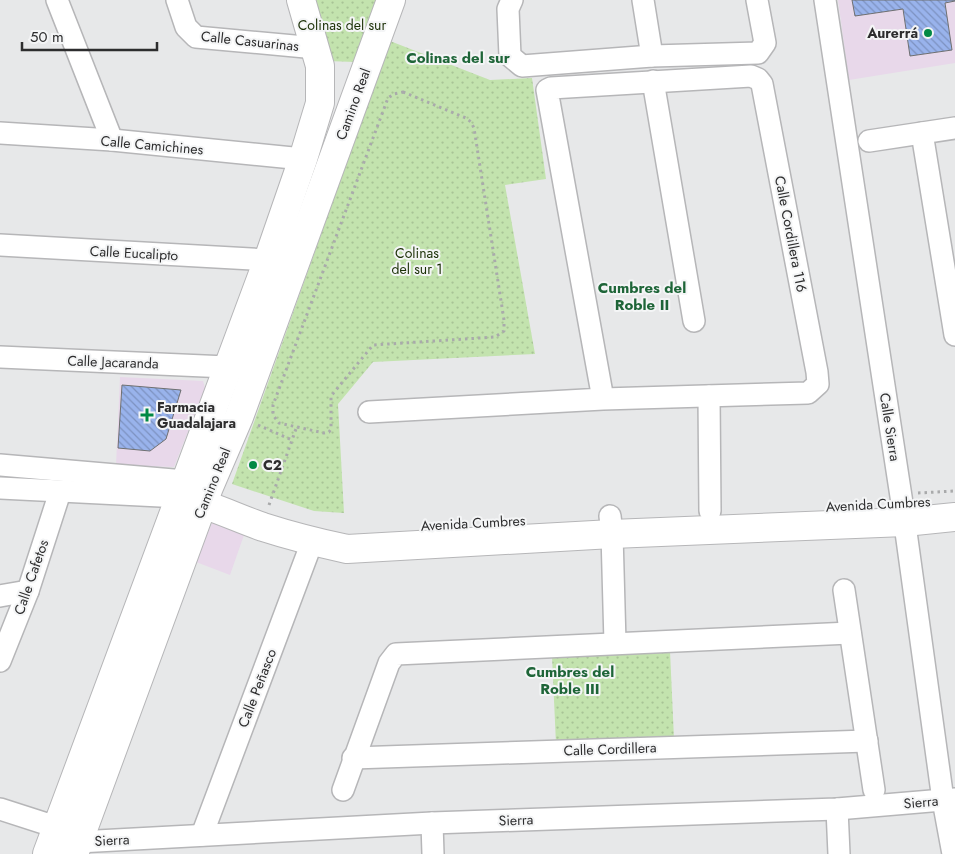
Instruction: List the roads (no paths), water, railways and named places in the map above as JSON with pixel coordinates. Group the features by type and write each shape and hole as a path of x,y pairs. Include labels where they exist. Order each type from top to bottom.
{"street":[{"path":"57,0 112,140"},
{"name":"Calle Casuarinas","path":"178,0 186,27 196,37 316,48"},
{"name":"Camino Real","path":"47,854 69,841 194,492 227,367 304,159 320,103 320,66 301,0"},
{"name":"Camino Real","path":"194,492 239,417 391,0"},
{"path":"512,0 508,9 510,56 522,66 652,56 758,53 765,43 757,0"},
{"path":"643,0 652,56"},
{"name":"Calle Sierra","path":"825,0 949,799 953,854"},
{"name":"Calle Cordillera 116","path":"369,412 603,399 808,393 818,384 817,372 762,84 758,79 751,76 653,81 551,88 547,90 603,399"},
{"path":"653,81 694,321"},
{"path":"868,141 955,128"},
{"name":"Calle Camichines","path":"0,133 112,140 304,159"},
{"path":"922,133 948,243 955,335"},
{"name":"Calle Eucalipto","path":"0,245 268,260"},
{"name":"Calle Jacaranda","path":"0,357 227,367"},
{"path":"709,396 710,511"},
{"name":"Avenida Cumbres","path":"0,464 194,492 315,527 350,530 611,525 710,511 903,506 955,518"},
{"name":"Avenida Cumbres","path":"0,488 60,492 194,492 263,527 312,542 347,549 611,525 903,506 955,500"},
{"name":"Calle Cafetos","path":"0,661 28,591 60,492"},
{"path":"611,525 615,644"},
{"name":"Calle Peñasco","path":"202,835 312,542"},
{"path":"844,590 874,790"},
{"path":"0,596 28,591"},
{"path":"343,790 389,663 396,654 850,633"},
{"name":"Calle Cordillera","path":"354,758 867,741"},
{"name":"Sierra","path":"69,841 432,823 836,809 949,799"},
{"path":"0,809 69,841"},
{"path":"836,809 838,854"},
{"path":"432,823 433,854"}],"place":[{"name":"Aurerrá","path":"928,33"},
{"name":"Farmacia Guadalajara","path":"147,415"},
{"name":"C2","path":"253,465"}],"district":[{"name":"Colinas del sur","path":"458,58"},
{"name":"Cumbres del Roble II","path":"642,296"},
{"name":"Cumbres del Roble III","path":"570,680"}],"park label":[{"name":"Colinas del sur 1","path":"417,262"}]}
